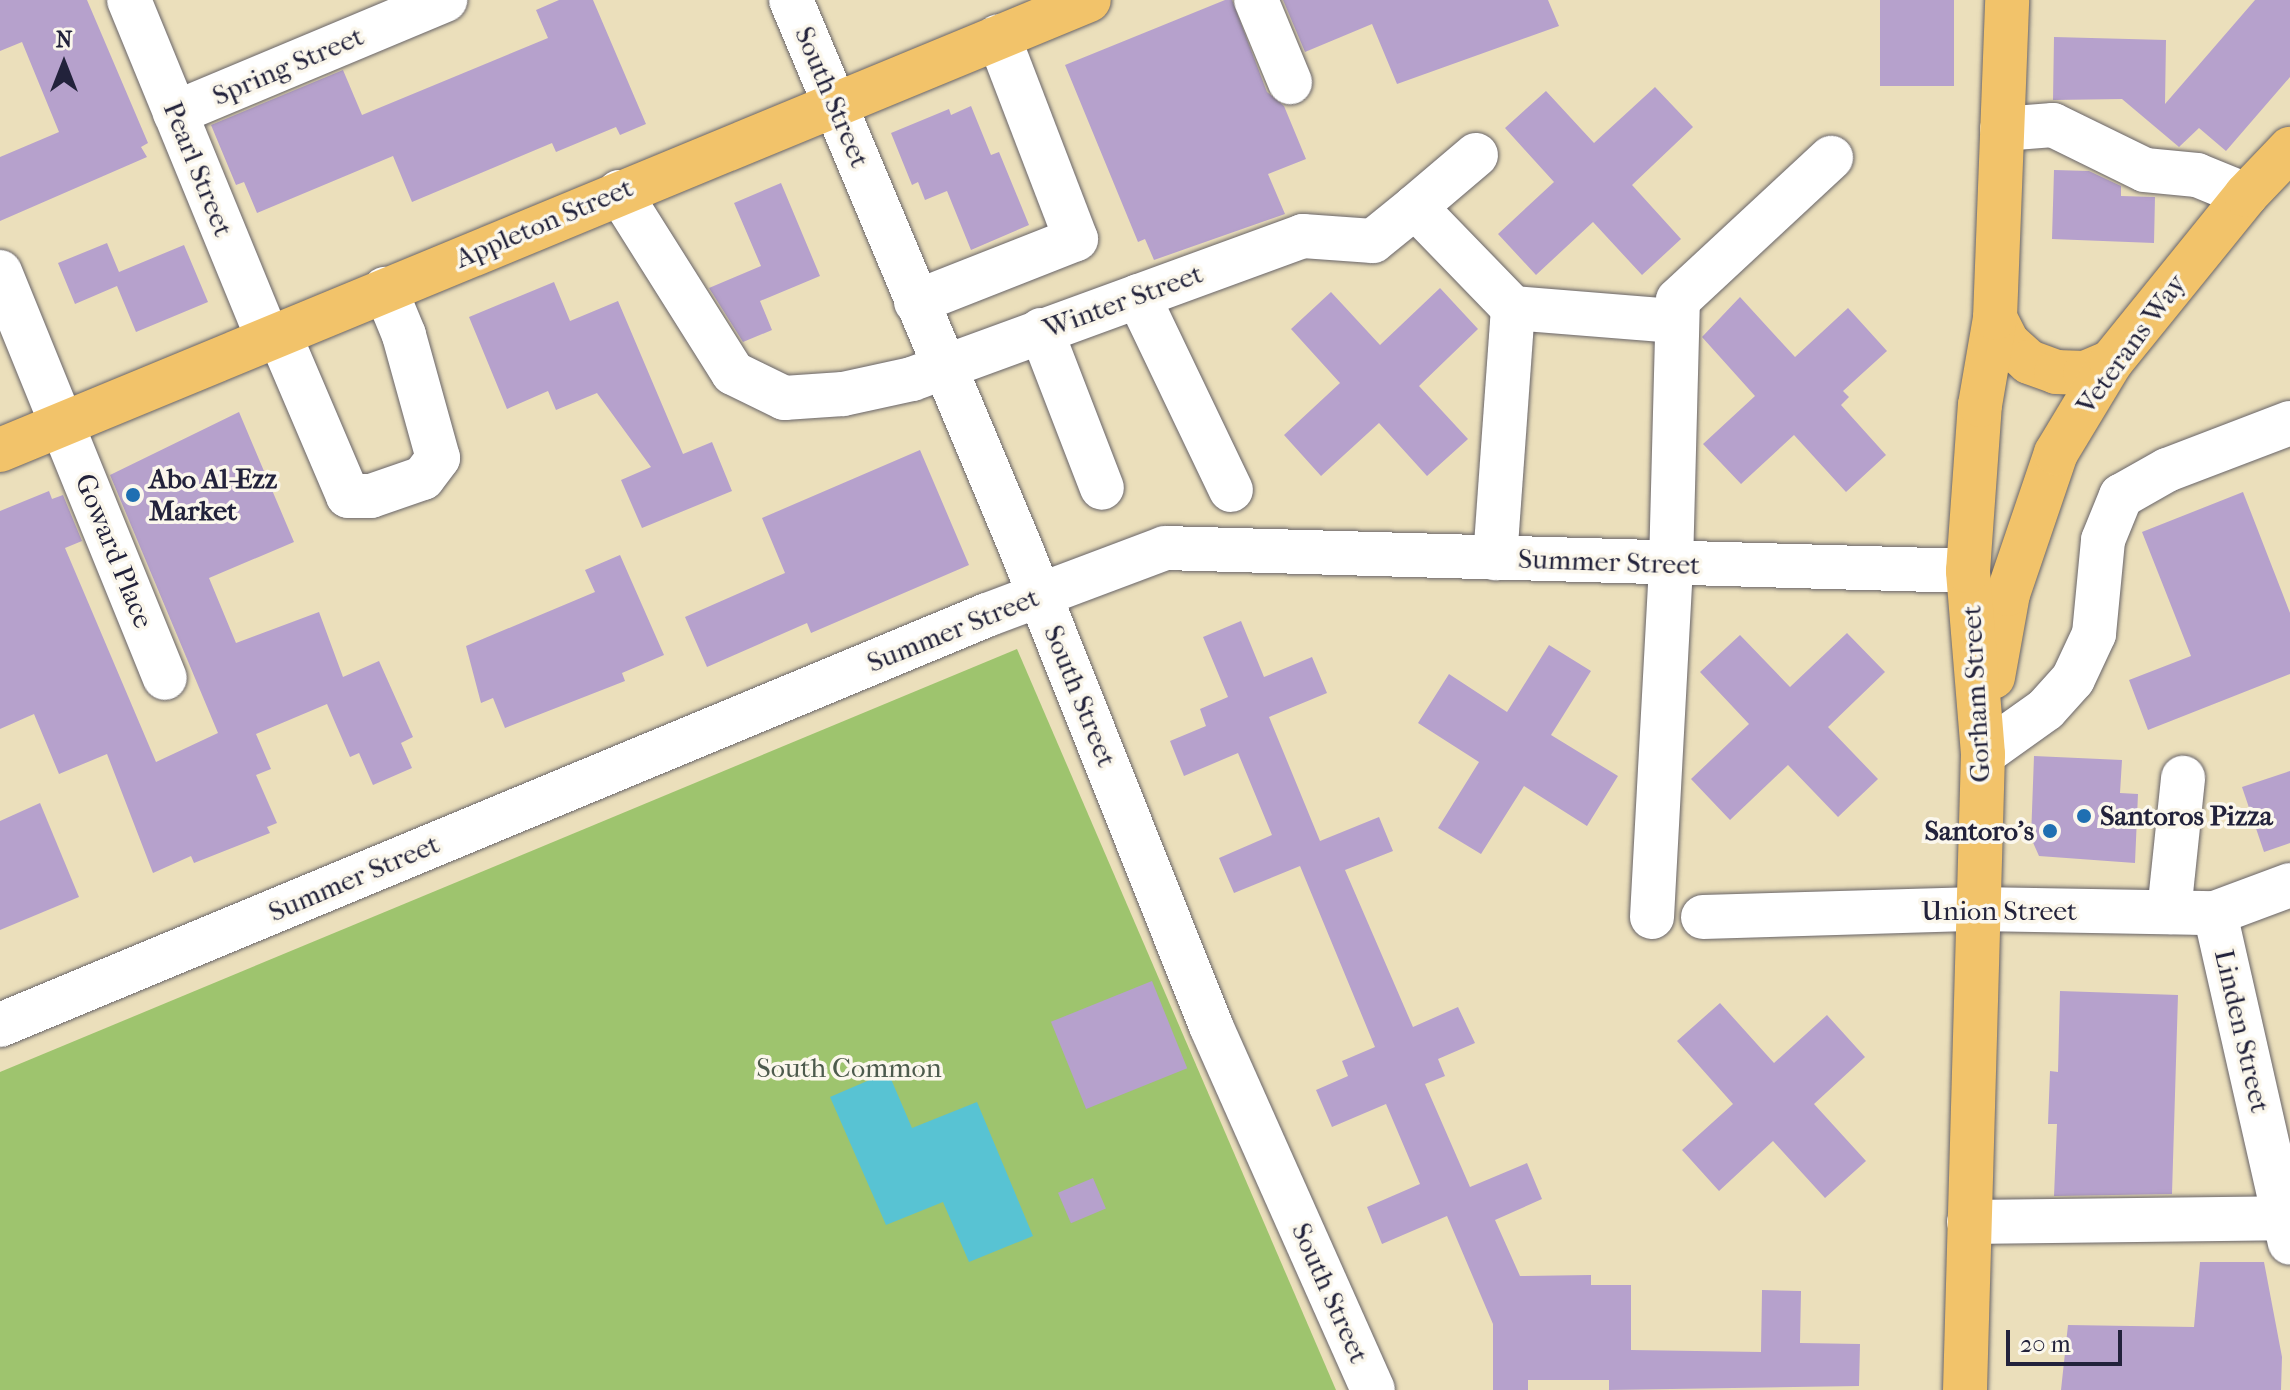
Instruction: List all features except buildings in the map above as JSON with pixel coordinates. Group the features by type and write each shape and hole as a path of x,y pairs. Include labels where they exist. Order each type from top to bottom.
{"main road":[{"name":"Appleton Street","path":"0,450 834,102 1089,0"},
{"name":"Gorham Street","path":"1965,1390 1983,754 1968,571 1980,405 1995,318 2007,0"},
{"name":"Veterans Way","path":"1983,754 2005,607 2032,512 2056,453 2111,362 2246,195 2290,149"},
{"path":"1995,318 2008,343 2043,367 2085,373 2111,362"}],"street":[{"name":"Pearl Street","path":"129,0 273,336 348,496 371,496 423,478 438,458 404,335 385,289"},
{"name":"Spring Street","path":"175,113 445,0"},
{"name":"South Street","path":"791,0 1039,594 1211,1026 1373,1390"},
{"path":"1256,0 1290,82"},
{"path":"916,302 1076,239 998,36"},
{"path":"2002,129 2053,125 2145,170 2197,175 2246,195"},
{"path":"1476,155 1415,207 1513,308 1675,321"},
{"path":"1652,917 1671,565 1675,321 1678,300 1831,158"},
{"name":"Winter Street","path":"619,192 733,373 784,398 843,394 944,366 1303,236 1373,241 1415,207"},
{"name":"Goward Place","path":"0,272 165,678"},
{"path":"1138,296 1231,490"},
{"path":"1495,558 1513,308"},
{"path":"1041,330 1102,488"},
{"path":"1983,754 2046,709 2073,679 2094,634 2103,540 2121,496 2167,470 2290,423"},
{"name":"Summer Street","path":"0,1025 1039,594 1165,548 1671,565 1968,571"},
{"path":"2169,912 2183,778"},
{"name":"Union Street","path":"1703,917 1977,909 2215,913 2290,885"},
{"name":"Linden Street","path":"2215,913 2287,1230"},
{"path":"1969,1222 2287,1230"}],"green space":[{"name":"South Common","path":"1017,649 1336,1390 0,1390 0,1072"}],"water":[{"path":"888,1072 912,1128 977,1102 1033,1236 969,1262 943,1202 886,1225 830,1097"}],"place":[{"name":"Abo Al-Ezz Market","path":"133,495"},
{"name":"Santoros Pizza","path":"2084,816"},
{"name":"Santoro's","path":"2050,831"}]}
